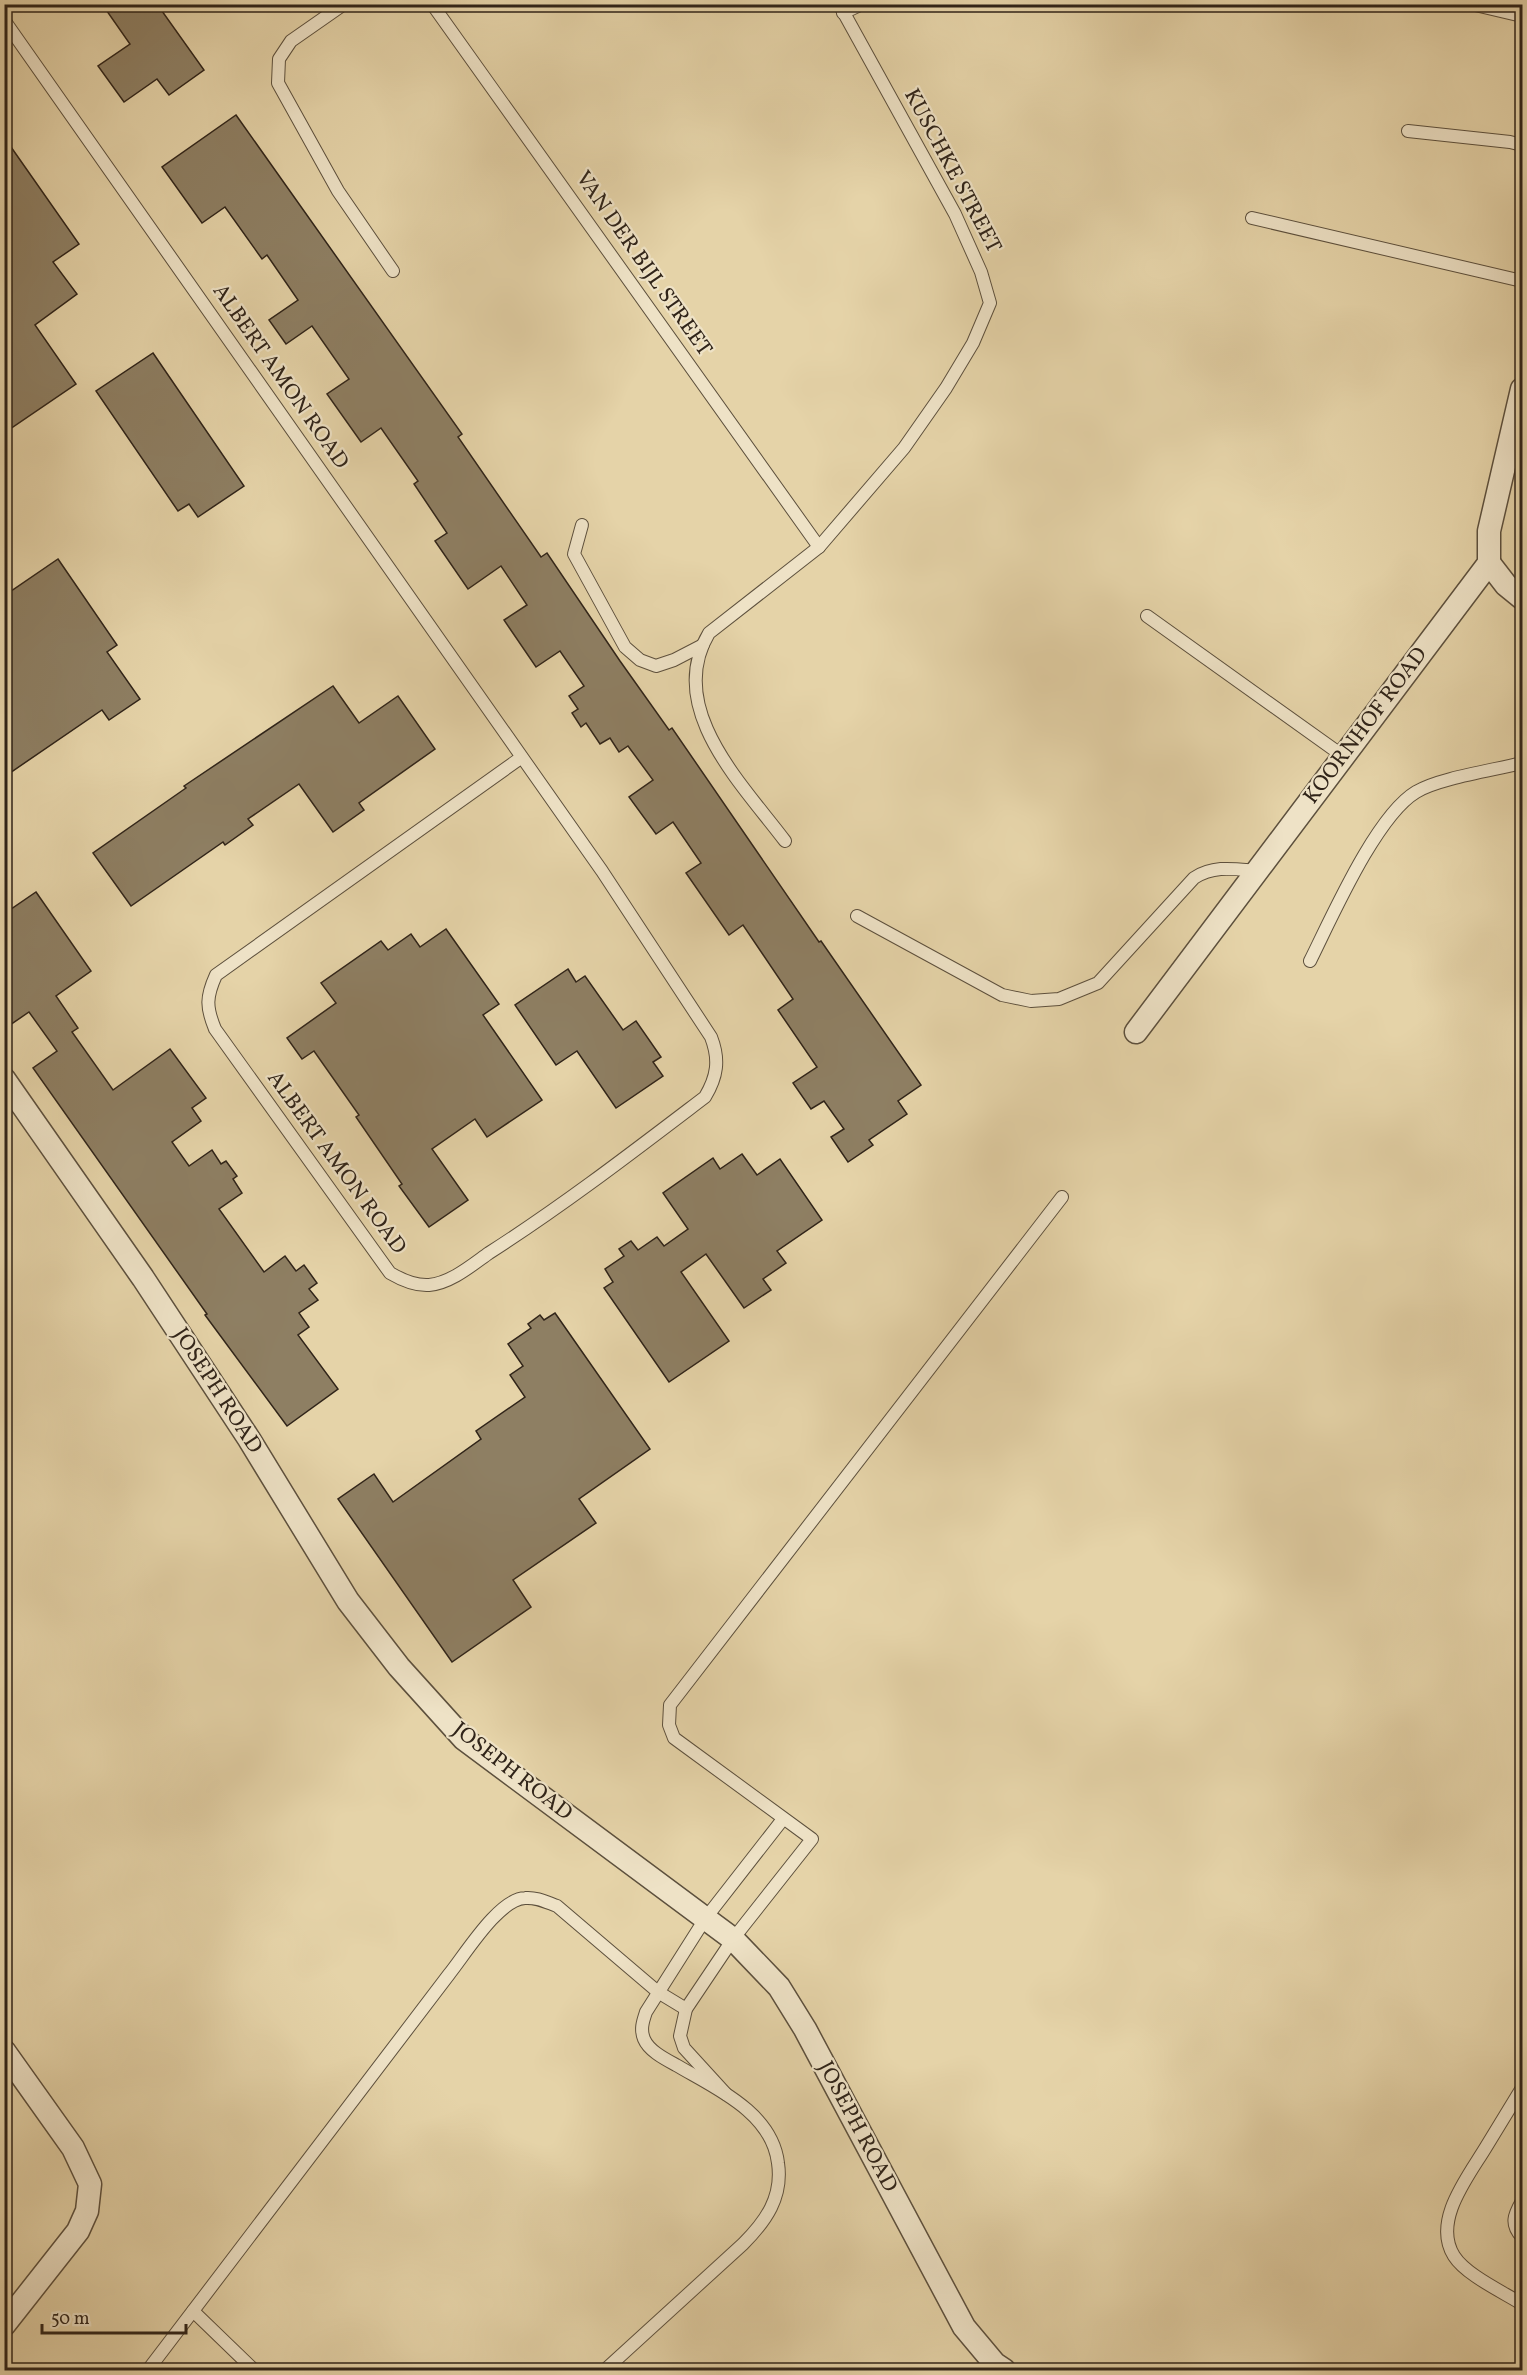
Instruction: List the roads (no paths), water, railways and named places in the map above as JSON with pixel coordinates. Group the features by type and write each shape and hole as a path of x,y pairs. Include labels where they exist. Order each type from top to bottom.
{"street":[{"path":"1522,389 1489,531 1488,563 1506,585 1522,597"},
{"name":"KOORNHOF ROAD","path":"1136,1032 1488,563"},
{"name":"JOSEPH ROAD","path":"4,1079 143,1278 249,1439 348,1601 399,1667 464,1739 733,1939 779,1987 806,2029 964,2328 995,2364 1004,2370"},
{"path":"4,2051 73,2148 90,2184 87,2211 78,2231 4,2325"}],"lane":[{"path":"344,4 291,41 279,59 278,83 339,191 393,271"},
{"name":"VAN DER BIJL STREET","path":"432,4 819,547"},
{"path":"841,9 861,4"},
{"path":"1471,4 1522,16"},
{"name":"KUSCHKE STREET","path":"785,841 717,750 705,729 696,687 695,670 703,645 710,633 819,547 904,448 946,388 973,343 990,303 981,272 955,214 841,9"},
{"name":"ALBERT AMON ROAD","path":"4,20 522,757 602,871 711,1037 717,1052 714,1083 705,1097 610,1169 520,1234 451,1278 429,1285 407,1282 390,1273 215,1029 208,1011 209,992 216,975 522,757"},
{"path":"1408,131 1510,142 1522,146"},
{"path":"1252,218 1522,280"},
{"path":"582,525 574,554 625,647 640,660 656,666 674,660 703,645"},
{"path":"1147,616 1343,756"},
{"path":"1310,961 1371,843 1404,801 1417,791 1434,785 1522,764"},
{"path":"857,916 1002,995 1031,1001 1059,999 1098,983 1194,878 1203,872 1218,868 1257,871"},
{"path":"726,2094 684,2048 680,2036 686,2009 733,1939 812,1839 674,1738 669,1725 670,1705 1062,1197"},
{"path":"605,2370 744,2244 771,2209 777,2194 780,2176 774,2144 764,2127 753,2114 726,2094 662,2057 644,2039 642,2026 646,2012 705,1919 783,1819"},
{"path":"148,2370 450,1973 500,1911 513,1901 524,1898 539,1899 557,1906 658,1992 686,2009"},
{"path":"1522,2088 1453,2204 1448,2224 1448,2244 1456,2259 1475,2275 1522,2304"},
{"path":"1522,2201 1514,2220 1514,2225 1522,2236"},
{"path":"193,2311 254,2370"}]}
